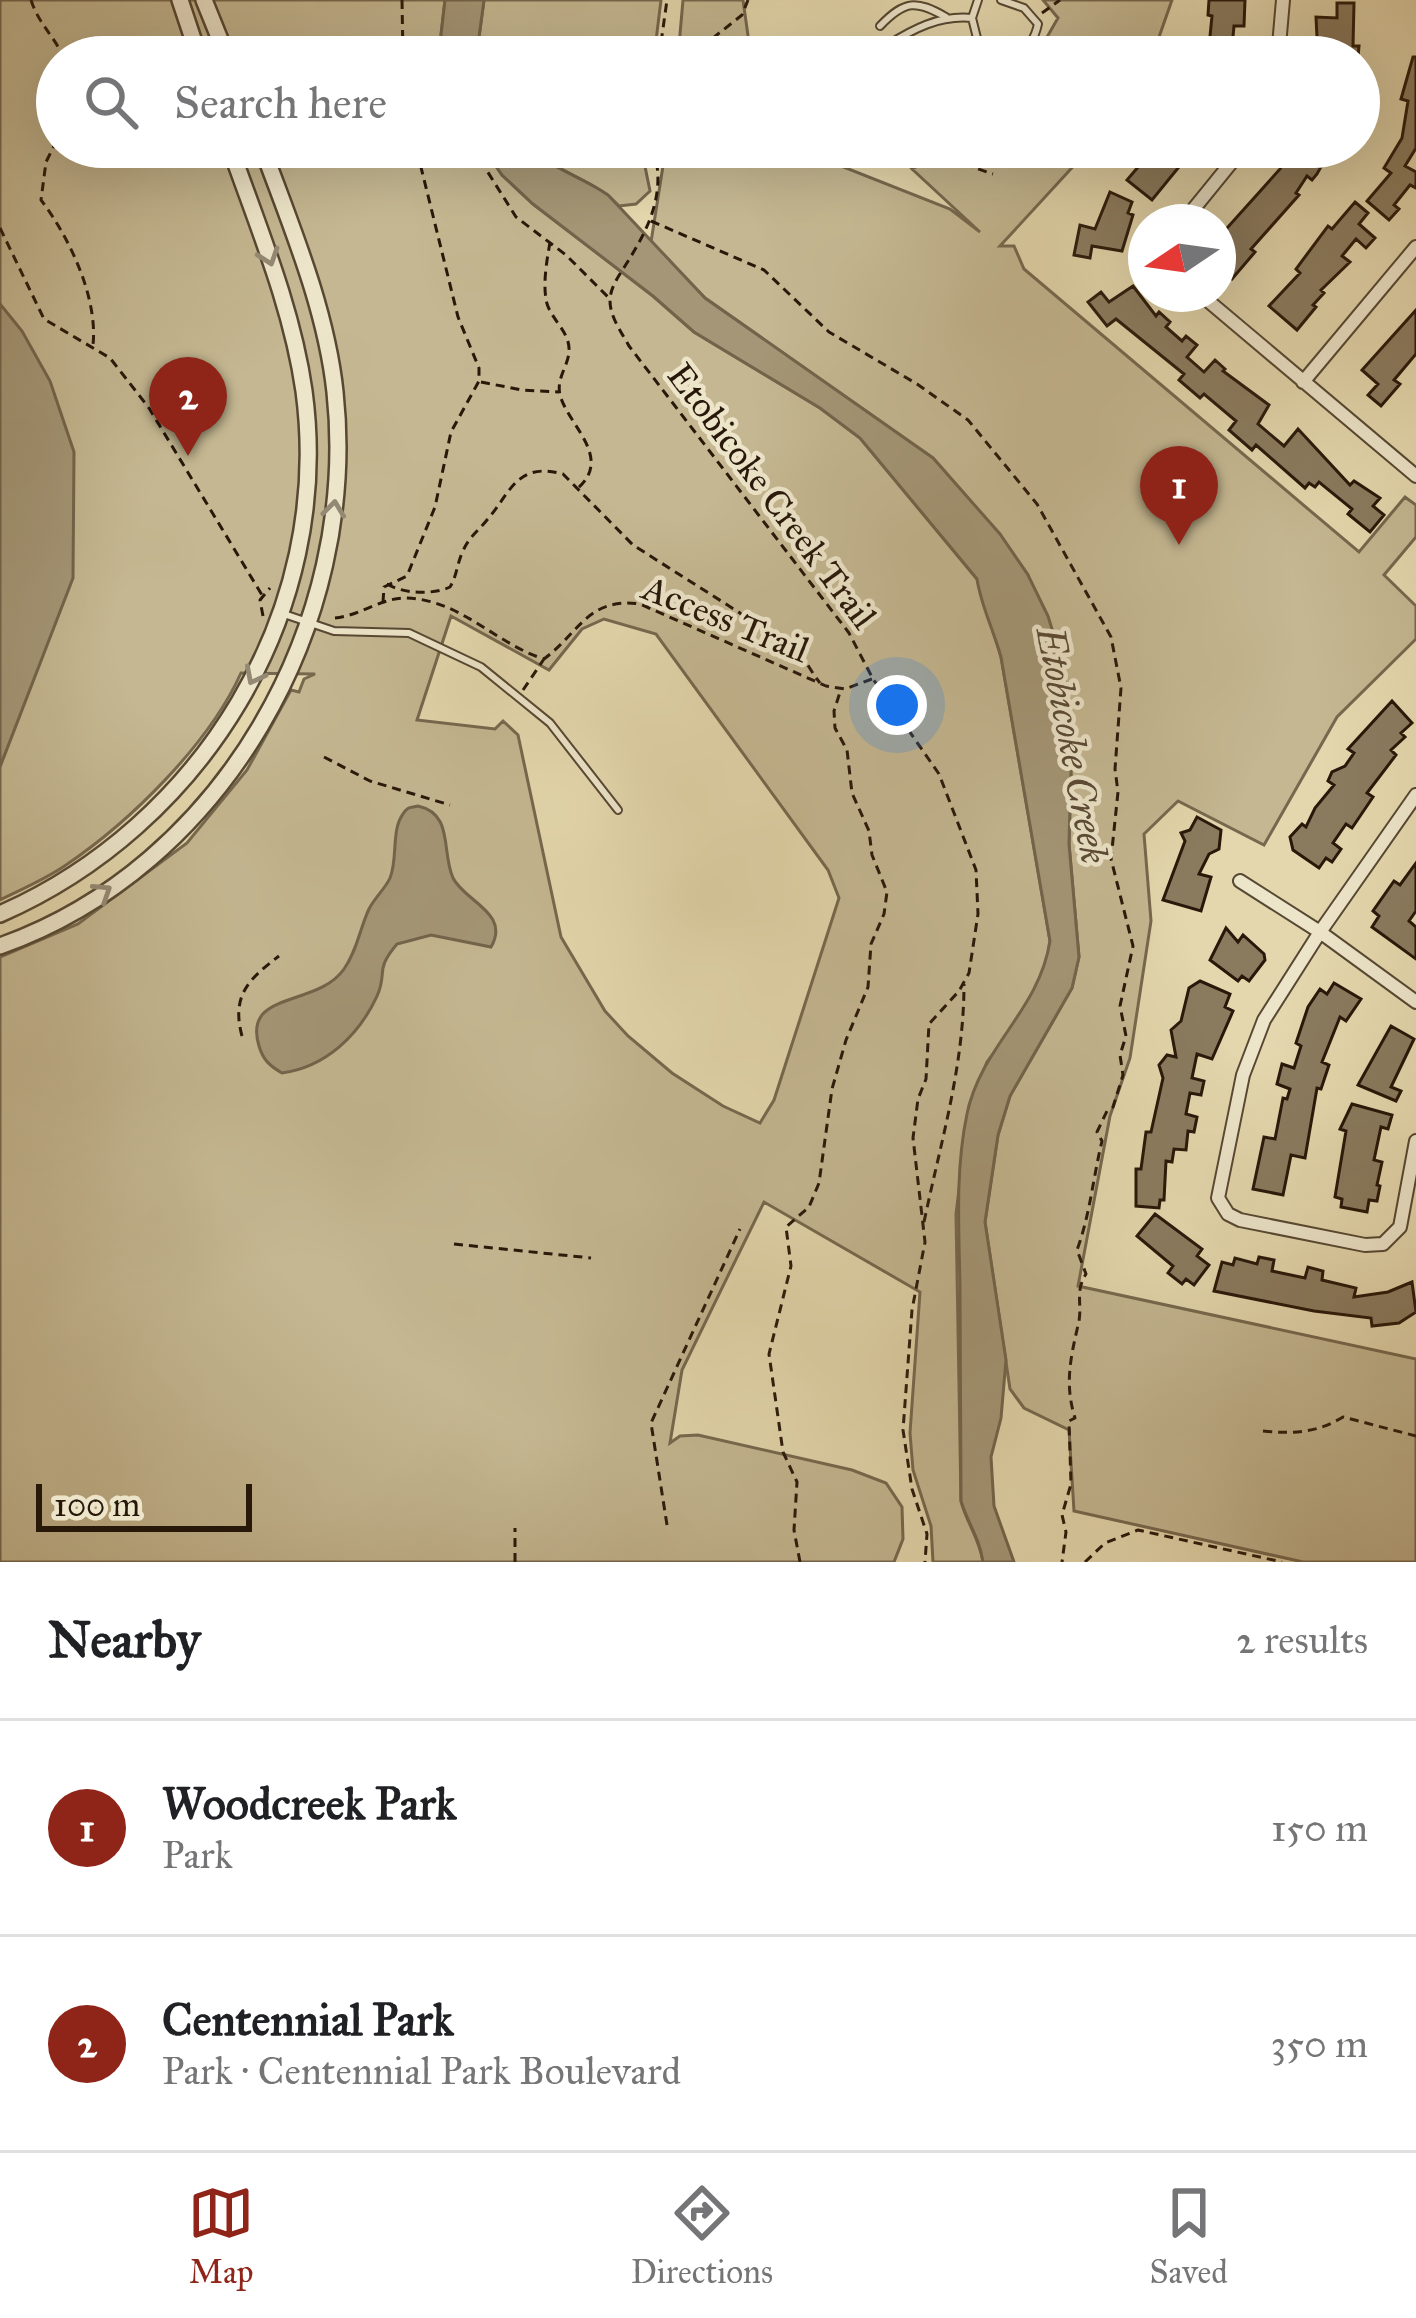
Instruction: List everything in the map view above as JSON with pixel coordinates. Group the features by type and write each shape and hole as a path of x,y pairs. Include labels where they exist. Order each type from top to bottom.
{"street":[{"path":"180,0 192,36"},
{"path":"204,0 219,36"},
{"path":"1280,36 1283,0"},
{"path":"0,914 52,889 105,854 166,800 208,750 244,695 281,614 307,478 304,394 292,327 237,168"},
{"path":"0,946 108,889 190,820 243,755 270,712 310,623 335,503 335,392 321,321 269,168"},
{"path":"1198,204 1227,168"},
{"path":"1303,382 1416,247"},
{"path":"1221,312 1416,476"},
{"path":"1416,795 1278,994 1252,1047 1221,1168 1220,1204 1240,1220 1365,1245 1383,1244 1400,1227 1416,1141"},
{"path":"1240,881 1416,1002"}],"lane":[{"path":"976,36 972,18 978,0"},
{"path":"1001,0 1035,17 1035,36"},
{"path":"880,26 899,5 913,2 928,4 946,17"},
{"path":"902,36 946,17 972,18"},
{"path":"281,614 334,632 409,633 481,667 550,723 618,810"}],"path":[{"path":"32,0 48,36"},
{"path":"401,0 403,36"},
{"path":"662,36 668,0"},
{"path":"711,36 742,15 748,0"},
{"path":"1035,17 1060,0"},
{"path":"45,168 41,200 61,227 75,263 89,303 93,346"},
{"path":"383,604 387,584 407,575 435,507 451,432 479,381 421,168"},
{"path":"485,168 516,217 610,299 651,221 658,191 655,168"},
{"path":"976,168 993,174"},
{"path":"651,221 764,270 829,332 968,420 1036,504 1111,637 1121,688 1111,859 1133,946 1120,1006 1126,1036 1120,1055 1123,1075 1113,1106 1097,1132 1102,1141 1090,1186 1088,1220 1077,1250 1078,1263 1086,1274 1078,1287 1079,1320 1066,1392 1075,1418 1070,1421 1071,1484 1062,1516 1066,1532 1062,1562"},
{"path":"0,228 44,319 110,358 149,408 263,596 281,614"},
{"path":"550,242 545,301 569,342 570,356 561,371 559,392 588,443 592,463 587,480 577,489"},
{"name":"Etobicoke Creek Trail","path":"610,299 629,346 849,632 873,679 939,774 976,870 978,914 964,982 928,1024 926,1079 913,1138 925,1242 912,1310 903,1430 912,1489 927,1534 925,1562"},
{"path":"479,381 559,392"},
{"path":"387,584 393,589 430,593 450,587 466,543 489,519 501,496 526,477 552,471 563,474 633,545 740,613 751,626 782,637 800,652 822,684"},
{"path":"264,623 260,604 271,586"},
{"path":"310,623 404,598 448,607 544,659"},
{"name":"Access Trail","path":"518,696 544,659 596,609 622,602 640,604 822,684 841,688 873,679"},
{"path":"800,1562 794,1530 797,1482 783,1452 769,1354 791,1266 784,1236 786,1227 809,1207 819,1183 832,1089 868,987 872,944 887,892 852,794 847,750 835,728 841,688"},
{"path":"324,758 370,781 449,806"},
{"path":"242,1036 240,994 250,978 279,956"},
{"path":"924,1223 957,1082 964,982"},
{"path":"667,1526 652,1423 740,1229"},
{"path":"454,1244 591,1258"},
{"path":"1263,1431 1291,1434 1326,1427 1342,1417 1416,1436"},
{"path":"515,1528 515,1562"},
{"path":"1085,1562 1106,1543 1138,1530 1282,1562"}],"shaded area":[{"path":"0,0 445,0 441,36 36,36 36,168 497,168 533,204 694,332 820,408 860,438 977,579 1001,657 1050,941 1045,972 1021,1017 987,1062 969,1106 956,1214 961,1501 983,1562 933,1562 931,1526 913,1470 910,1433 920,1292 764,1202 682,1370 670,1443 680,1436 698,1435 852,1470 886,1483 902,1507 903,1539 894,1562 0,1562 0,957 78,924 187,843 247,770 291,690 299,692 304,679 315,674 241,673 209,727 166,779 116,826 42,879 0,900","holes":["451,616 549,670 582,629 604,619 656,634 828,870 839,898 774,1100 760,1123 672,1073 605,1011 561,937 518,735 503,721 495,729 417,720"]},
{"path":"445,0 484,0 479,36 441,35"},
{"path":"484,0 661,0 657,36 479,36"},
{"path":"683,0 743,0 748,36 680,36"},
{"path":"1043,0 1172,0 1159,36 1048,36 1058,18"},
{"name":"Etobicoke Creek","path":"497,168 559,168 608,195 705,298 933,458 1000,534 1048,616 1064,668 1072,736 1069,844 1079,957 1072,988 1010,1096 998,1135 985,1222 1006,1360 1001,1418 991,1457 994,1506 1014,1562 983,1562 961,1501 959,1179 974,1090 1034,988 1050,941 1001,657 977,579 860,438 820,408 694,332"},
{"path":"560,168 645,168 650,191 636,204 619,206"},
{"path":"663,168 846,168 950,209 980,232 912,169 1072,168 1000,246 1014,246 1024,269 1359,552 1405,497 1416,505 1416,537 1384,575 1416,606 1416,639 1337,717 1264,845 1178,801 1144,834 1151,921 1130,1058 1110,1116 1078,1286 1416,1359 1416,1562 1303,1562 1074,1511 1069,1430 1024,1408 1010,1389 985,1222 998,1135 1010,1096 1072,988 1079,957 1069,844 1072,736 1028,575 933,458 705,298 651,242"},
{"path":"0,304 22,331 50,381 74,452 73,578 0,767"},
{"path":"408,808 429,810 442,825 453,878 491,916 496,935 491,947 431,935 397,944 383,966 377,996 351,1036 313,1064 282,1073 261,1051 257,1028 261,1016 271,1007 317,990 344,969 369,909 390,878 399,821"}],"building":[{"path":"1209,0 1245,0 1244,26 1234,26 1233,36 1210,36 1212,16 1208,15"},
{"path":"1337,3 1354,3 1353,36 1317,36 1316,17 1337,18"},
{"path":"1413,57 1416,148 1405,166 1416,172 1416,188 1410,185 1389,220 1367,201 1391,173 1384,168 1402,138 1408,101 1401,99"},
{"path":"1137,168 1178,168 1152,200 1127,180"},
{"path":"1280,168 1320,168 1312,180 1307,176 1299,195 1251,249 1255,252 1236,274 1236,218"},
{"path":"1110,192 1132,202 1122,251 1092,246 1090,258 1074,255 1080,225 1095,229"},
{"path":"1355,202 1368,213 1359,224 1375,238 1366,248 1356,239 1342,256 1350,262 1321,290 1324,293 1316,307 1297,330 1269,306 1300,273 1296,269 1328,226 1332,229"},
{"path":"1128,289 1128,312 1156,316 1159,312 1170,322 1166,327 1182,341 1186,336 1197,345 1187,357 1204,372 1215,360 1269,405 1258,424 1284,446 1298,429 1350,485 1354,481 1380,498 1373,506 1384,515 1370,532 1348,514 1352,509 1319,482 1305,488 1256,445 1252,450 1229,430 1236,421 1179,380 1184,374 1116,319 1107,326 1088,302 1101,292 1109,302"},
{"path":"1416,310 1416,354 1394,380 1400,384 1381,406 1368,395 1378,384 1362,370"},
{"path":"1392,701 1412,723 1391,750 1396,755 1367,793 1373,797 1352,828 1346,824 1333,843 1341,849 1332,862 1326,858 1319,868 1293,850 1290,837 1302,824 1306,827 1334,785 1328,781 1332,772 1345,766 1354,753 1348,749"},
{"path":"1197,817 1221,830 1219,849 1209,854 1199,874 1211,877 1201,911 1163,900 1185,841 1181,833 1190,830"},
{"path":"1416,863 1416,911 1409,921 1416,927 1416,959 1372,927 1379,916 1373,911 1394,881 1400,885"},
{"path":"1226,928 1238,942 1243,935 1264,954 1265,960 1249,981 1242,976 1238,981 1210,960"},
{"path":"1200,981 1230,994 1225,1007 1233,1011 1212,1059 1197,1054 1192,1078 1204,1081 1201,1095 1190,1093 1186,1114 1197,1117 1194,1132 1188,1131 1186,1150 1174,1149 1172,1162 1166,1161 1164,1200 1159,1208 1136,1206 1136,1169 1141,1169 1146,1132 1151,1132 1163,1078 1159,1065 1167,1055 1176,1057 1171,1030 1181,1021 1189,988"},
{"path":"1334,983 1361,999 1346,1021 1340,1017 1322,1062 1329,1065 1321,1089 1317,1088 1305,1158 1291,1155 1283,1195 1253,1189 1264,1137 1275,1139 1283,1098 1287,1099 1290,1089 1277,1084 1282,1064 1294,1068 1301,1046 1296,1043 1308,1007 1320,989 1327,994"},
{"path":"1391,1026 1414,1039 1391,1087 1401,1091 1396,1101 1358,1085"},
{"path":"1352,1104 1392,1115 1388,1129 1381,1127 1374,1160 1382,1162 1380,1186 1377,1201 1369,1200 1367,1212 1341,1207 1342,1199 1335,1197 1346,1131 1340,1129"},
{"path":"1155,1214 1202,1249 1197,1256 1209,1265 1194,1285 1186,1279 1182,1284 1168,1273 1173,1266 1137,1236"},
{"path":"1259,1257 1274,1260 1272,1271 1305,1278 1308,1267 1323,1271 1322,1280 1356,1288 1354,1297 1388,1292 1412,1282 1416,1312 1399,1323 1372,1326 1371,1318 1214,1291 1222,1262 1233,1265 1235,1258 1257,1264"}],"place":[{"name":"Centennial Park","path":"188,456"},
{"name":"Woodcreek Park","path":"1179,545"}]}
